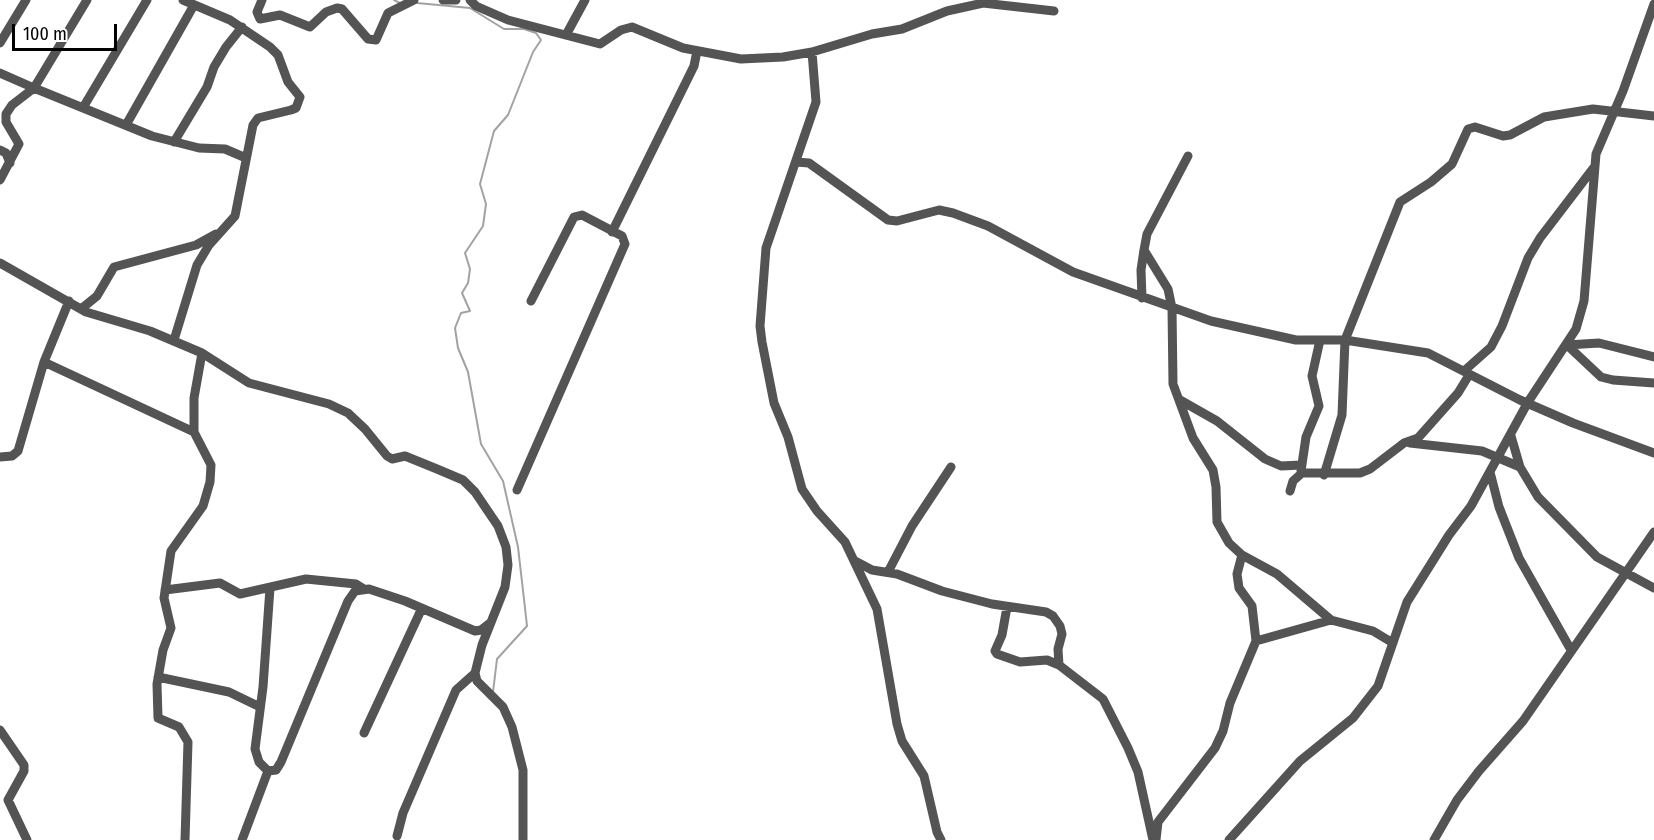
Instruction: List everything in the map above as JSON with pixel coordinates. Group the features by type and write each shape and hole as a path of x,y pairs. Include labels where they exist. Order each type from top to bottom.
{"street":[{"path":"0,43 26,0"},
{"path":"0,180 19,144 6,122 4,107 34,88 87,0"},
{"path":"84,106 147,0"},
{"path":"174,340 197,265 209,245 232,223 239,204 251,129 258,118 296,108 300,98 288,82 278,56 242,27 183,0"},
{"path":"262,0 257,12 260,19 280,15 310,27 326,12 337,8 342,9 368,39 376,40 388,13 414,0"},
{"path":"443,0 456,0"},
{"path":"470,0 476,6 508,20 600,44 621,30 633,27 697,51 741,59 783,57 812,52 872,34 902,29 948,11 983,3 1054,11"},
{"path":"566,35 585,0"},
{"path":"1229,840 1300,760 1353,718 1378,686 1407,602 1449,535 1471,506 1528,402 1576,329 1584,301 1598,144 1654,4"},
{"path":"126,125 194,5"},
{"path":"174,142 207,87 214,67 242,27"},
{"path":"612,232 694,66 697,51"},
{"path":"812,52 816,102 771,227 766,248 760,326 762,342 774,403 788,437 802,489 817,511 845,542 880,621 884,660 897,724 902,741 924,777 934,822 941,840"},
{"path":"0,73 126,125 174,142 199,148 225,149 246,158"},
{"path":"1324,475 1342,415 1345,340 1400,202 1431,182 1452,164 1468,129 1475,127 1503,136 1510,135 1544,117 1593,110 1654,116"},
{"path":"0,150 6,153 10,163"},
{"path":"1142,298 1141,270 1147,234 1188,156"},
{"path":"796,162 810,163 888,220 897,221 939,210 953,213 988,226 1073,272 1142,298 1242,329 1296,340 1345,340 1428,353 1573,423 1654,453"},
{"path":"1180,400 1217,421 1265,459 1281,466 1324,475 1360,473 1370,469 1404,443 1422,435 1458,393 1467,373 1491,347 1502,326 1528,258 1540,238 1595,166"},
{"path":"517,490 625,244 622,236 582,215 574,217 531,301"},
{"path":"81,309 97,296 114,267 196,244 225,230"},
{"path":"1144,250 1168,290 1172,308 1173,384 1193,438 1213,470 1217,522 1229,543 1242,555 1277,574 1331,620 1373,631 1393,643"},
{"path":"0,264 81,309 174,340 202,353 249,383 329,404 348,413 392,459 405,456 463,480 498,526 507,547 505,587 482,645 476,674 481,687 502,707 514,733 523,770 523,840"},
{"path":"0,457 12,456 18,452 44,362 69,301"},
{"path":"1290,491 1301,469 1306,437 1319,406 1312,376 1320,340"},
{"path":"1567,345 1599,343 1654,357"},
{"path":"1567,345 1589,369 1601,377 1654,383"},
{"path":"185,840 188,742 179,727 158,718 158,677 163,650 171,628 165,590 171,551 203,506 208,493 212,465 194,432 194,398 202,353"},
{"path":"44,362 194,432"},
{"path":"1511,436 1520,468 1538,497 1597,557 1654,588"},
{"path":"1404,443 1482,451 1498,456 1520,468"},
{"path":"888,572 912,526 951,467"},
{"path":"1490,472 1499,507 1519,558 1570,650"},
{"path":"1434,840 1457,800 1479,771 1511,738 1654,532"},
{"path":"1155,840 1158,822 1215,748 1223,731 1230,703 1256,641 1252,606 1239,588 1242,555"},
{"path":"855,561 872,570 888,572 942,591 1007,607 1046,612 1053,616 1062,634 1058,656 1059,665"},
{"path":"165,590 216,583 240,594 306,579 356,584 364,589 422,608 475,631 481,630 492,621"},
{"path":"268,771 259,762 255,749 270,588"},
{"path":"268,771 276,770 281,762 348,602 355,591 364,589"},
{"path":"1007,607 997,654 1020,662 1047,660 1059,665 1107,706 1138,772 1155,840"},
{"path":"364,733 422,608"},
{"path":"1256,641 1331,620"},
{"path":"397,836 403,813 456,690 476,674"},
{"path":"158,677 229,692 260,707"},
{"path":"0,730 24,765 24,771 8,800 27,840"},
{"path":"242,840 268,771"},
{"path":"0,800 10,794"}],"waterway":[{"path":"394,0 400,3"},
{"path":"417,3 470,8 504,29 524,29 536,33 541,40 533,52 508,115 494,131 480,184 486,204 483,226 465,253 470,269 468,283 462,293 470,311 461,313 455,328 458,348 468,372 481,444 503,481 518,547 527,626 497,659 493,692"}]}
